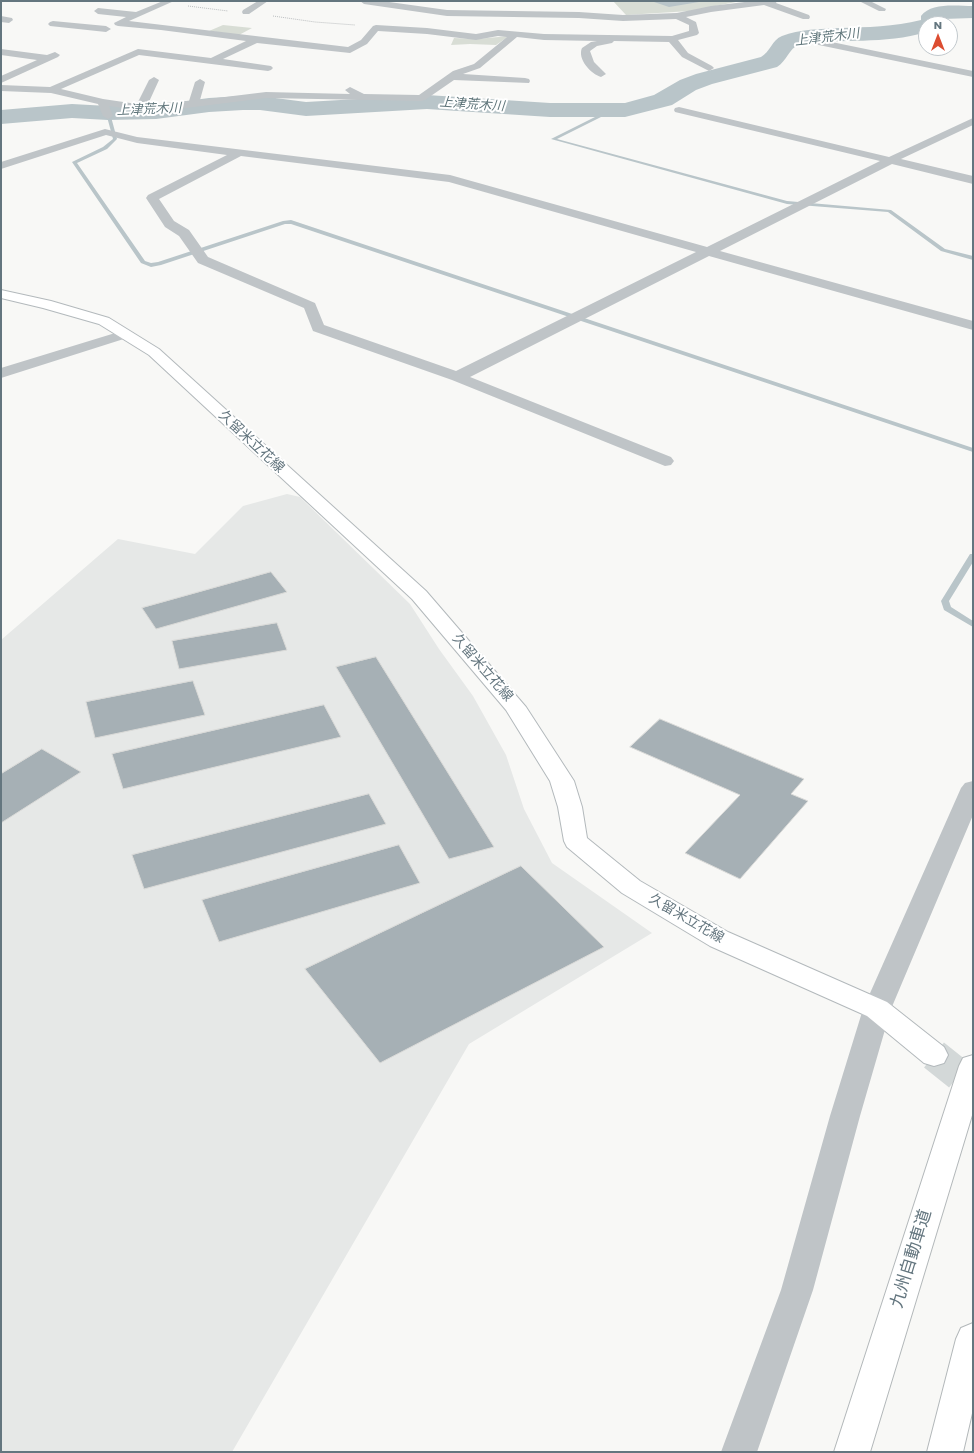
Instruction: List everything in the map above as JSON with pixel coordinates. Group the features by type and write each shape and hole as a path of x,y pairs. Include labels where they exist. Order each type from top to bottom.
{"main road":[{"name":"久留米立花線","path":"1,294 46,304 104,320 154,352 419,595 515,707 562,781 570,807 576,841 631,887 719,939 877,1009 934,1055"},
{"name":"九州自動車道","path":"852,1452 973,1066"},
{"path":"945,1452 973,1339"}],"street":[{"path":"90,36 170,1"},
{"path":"246,12 264,1"},
{"path":"364,1 447,13 579,15 624,18 677,16 716,8 769,2 806,17"},
{"path":"863,1 882,9"},
{"path":"98,11 138,15"},
{"path":"118,23 350,50 364,42 376,28 427,30 460,36 476,37 498,33 544,37 672,38 694,33 693,24 677,16"},
{"path":"53,24 106,29"},
{"path":"1,88 51,90 103,102 141,107 169,107 252,96 339,99 362,97 421,98 456,73 477,66 516,34"},
{"path":"601,74 592,66 585,55 585,50 594,44 628,37"},
{"path":"672,38 685,55 709,68"},
{"path":"212,61 256,40"},
{"path":"816,42 973,74"},
{"path":"1,52 51,56 1,80"},
{"path":"51,90 138,52 268,68"},
{"path":"956,70 967,64"},
{"path":"451,77 525,81"},
{"path":"141,107 154,80"},
{"path":"194,104 200,82"},
{"path":"340,88 358,94 362,97"},
{"path":"103,102 104,109 109,115 104,132"},
{"path":"679,110 973,180"},
{"path":"457,377 891,160 973,121"},
{"path":"1,166 104,132 137,140 237,154 450,178 973,326"},
{"path":"237,154 152,198 169,224 184,233 203,260 310,306 318,328 457,377 665,461"},
{"path":"1,159 18,161"},
{"path":"1,373 125,334"},
{"path":"739,1452 797,1290 845,1116 877,1009 973,788"}],"shaded area":[{"path":"613,1 741,1 690,11 626,15"},
{"path":"651,1 696,1 699,2 669,7"},
{"path":"223,25 252,28 239,35 209,31"},
{"path":"509,36 496,45 451,45 454,38 477,39"},
{"path":"287,494 300,497 410,604 439,649 473,696 506,755 524,809 552,863 652,933 469,1044 232,1452 1,1452 1,640 118,539 195,554 243,506"}],"building":[{"path":"271,572 287,592 156,629 142,608"},
{"path":"277,623 287,650 179,669 172,641"},
{"path":"376,657 494,847 449,859 336,667"},
{"path":"193,681 205,715 95,738 86,702"},
{"path":"324,705 341,737 123,789 112,754"},
{"path":"660,719 804,779 791,794 808,801 740,879 685,853 740,795 630,747"},
{"path":"42,749 81,772 1,823 1,774"},
{"path":"369,794 386,824 144,889 132,855"},
{"path":"399,845 420,883 219,942 202,900"},
{"path":"521,866 604,947 380,1063 305,969"}],"waterway":[{"name":"上津荒木川","path":"931,16 936,13 973,12"},
{"name":"上津荒木川","path":"1,117 72,111 108,113 156,112 209,105 243,103 260,103 306,109 427,102 550,110 625,110 663,100 688,85 704,79 769,62 774,58 782,46 789,41 804,37 888,33 918,28"},
{"path":"611,111 553,139 787,202 889,211 943,250 973,258"},
{"path":"108,113 115,139 105,148 74,162 143,262 151,265 159,264 285,222 291,222 973,450"},
{"path":"973,556 945,601 947,608 973,625"}],"tunnel":[{"path":"934,1055 973,1086"}]}
